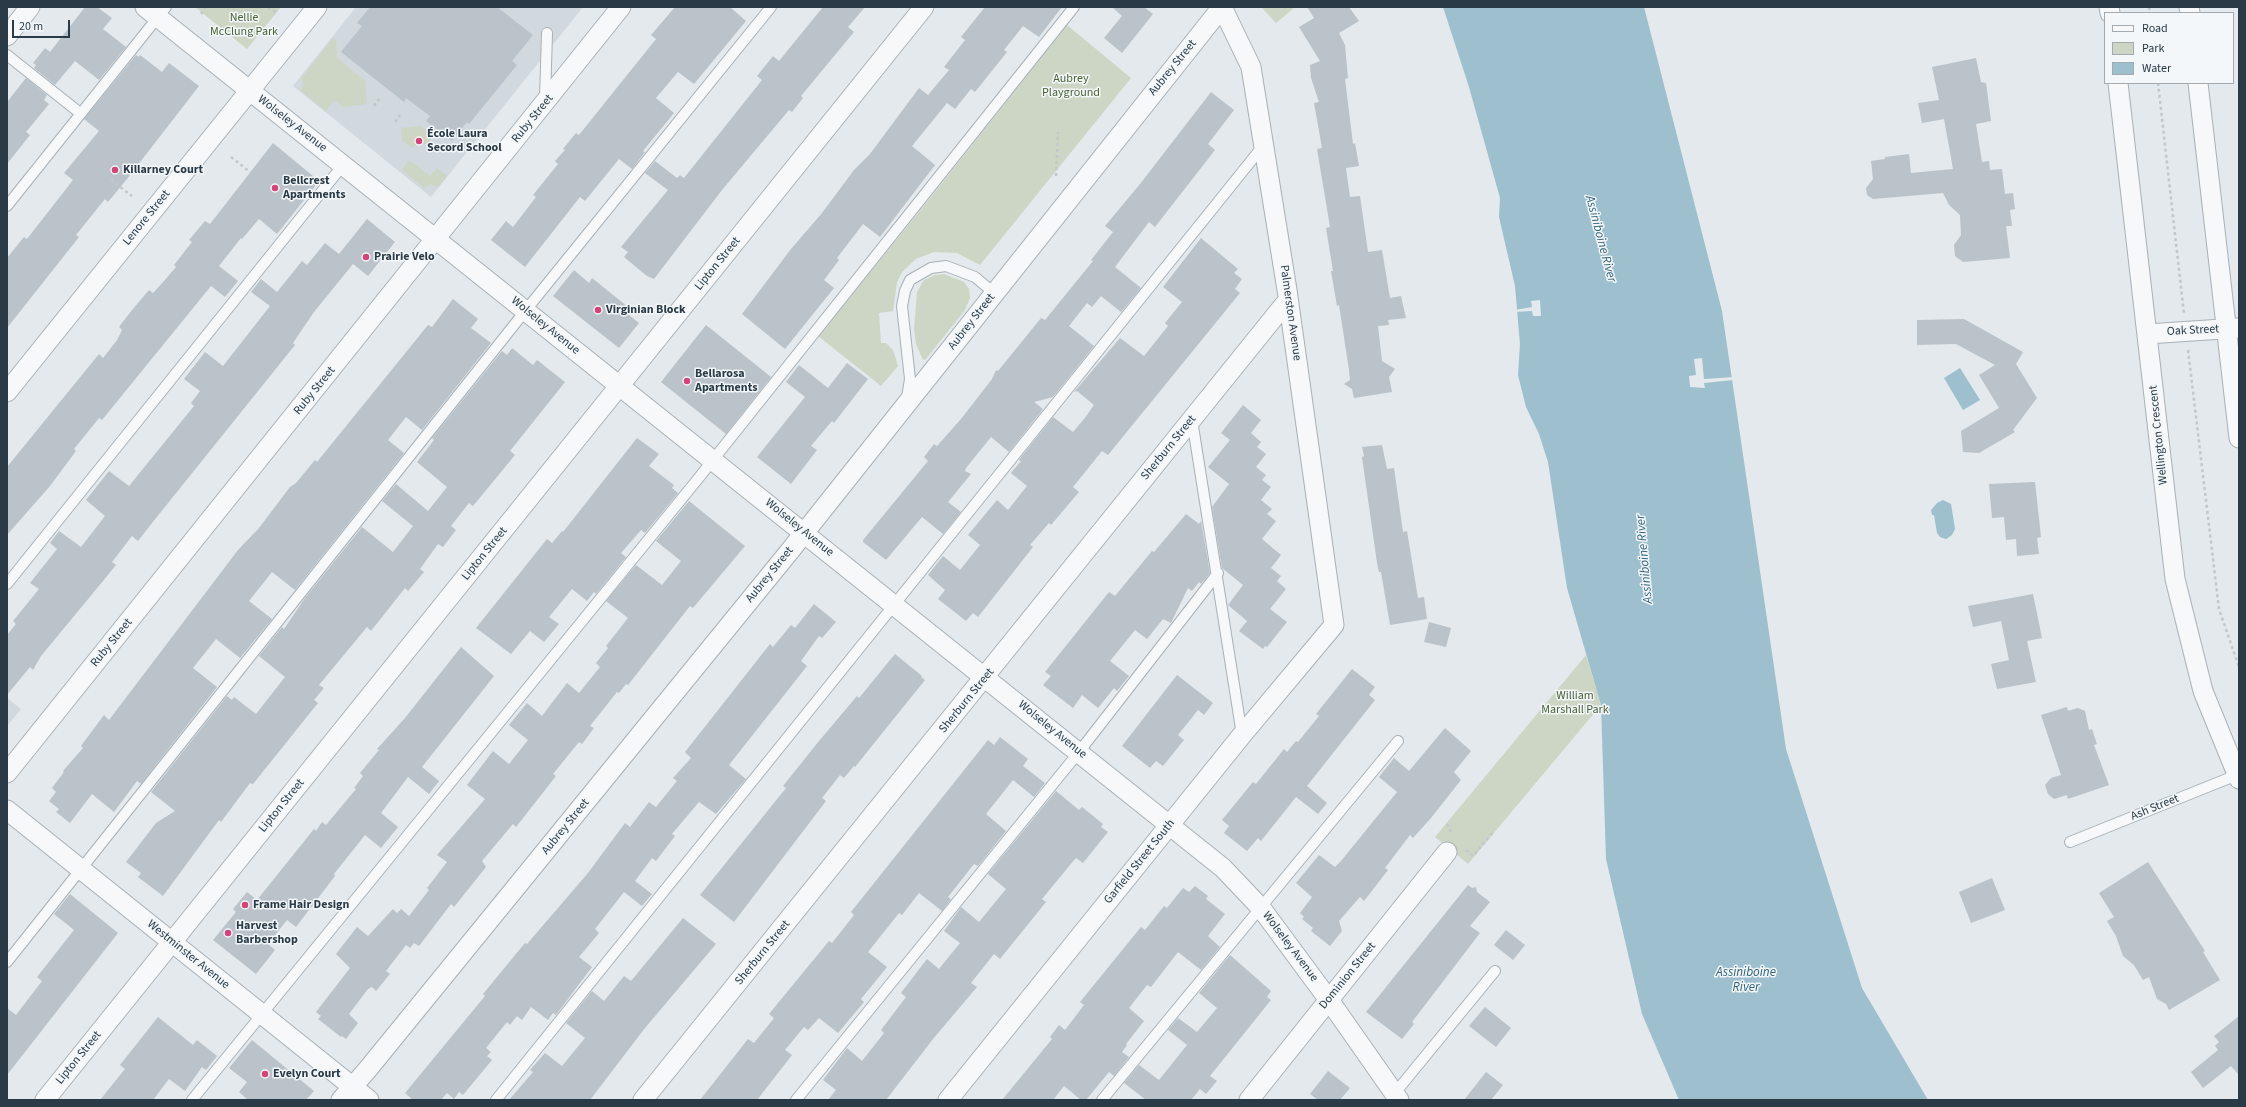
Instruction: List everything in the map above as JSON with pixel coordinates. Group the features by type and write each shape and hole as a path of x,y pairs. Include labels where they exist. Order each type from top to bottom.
{"street":[{"path":"7,36 30,7"},
{"name":"Lenore Street","path":"7,392 317,7"},
{"name":"Ruby Street","path":"7,773 437,240 621,7"},
{"name":"Lipton Street","path":"45,1100 924,7"},
{"name":"Palmerston Avenue","path":"1222,7 1251,67 1265,144 1334,625"},
{"name":"Aubrey Street","path":"347,1094 805,532 1222,7"},
{"name":"Wolseley Avenue","path":"156,10 250,91 805,532 1080,752 1222,868 1261,908 1329,1000 1397,1098"},
{"name":"Wellington Crescent","path":"2118,84 2175,579 2203,691 2238,776"},
{"path":"2198,84 2233,328 2239,438"},
{"name":"Sherburn Street","path":"643,1100 986,677 1288,300"},
{"name":"Oak Street","path":"2147,334 2233,328"},
{"name":"Garfield Street South","path":"948,1100 1242,735 1334,625"},
{"name":"Westminster Avenue","path":"7,810 261,1014 347,1094 370,1100"},
{"name":"Dominion Street","path":"1248,1100 1447,852"}],"lane":[{"path":"7,962 82,870 526,310 771,7"},
{"path":"192,1100 713,460 1074,7"},
{"path":"7,206 80,113 156,10"},
{"path":"545,105 547,33"},
{"path":"7,55 80,113"},
{"path":"496,1100 896,605 1265,144"},
{"path":"7,584 343,165"},
{"path":"903,409 909,393 910,379 902,306 905,291 910,280 931,268 946,266 975,277 994,293"},
{"path":"1192,420 1218,573 1242,735"},
{"path":"796,1100 1080,752 1218,573"},
{"path":"1102,1100 1398,741"},
{"name":"Ash Street","path":"2070,842 2238,776"},
{"path":"1397,1098 1495,971"}],"path":[{"path":"201,14 206,7"},
{"path":"268,7 278,14"},
{"path":"2158,84 2219,609 2239,667"},
{"path":"374,106 380,98"},
{"path":"395,122 400,115"},
{"path":"1056,176 1058,132"},
{"path":"231,157 250,172"},
{"path":"111,180 132,196"},
{"path":"1473,856 1494,831"}],"shaded area":[{"name":"École Laura Secord School","path":"356,7 583,7 431,197 293,86"},
{"path":"7,698 21,709 7,726"}],"green space":[{"name":"Nellie McClung Park","path":"195,7 281,7 247,49"},
{"path":"1261,7 1295,7 1276,23"},
{"name":"Aubrey Playground","path":"1067,25 1131,78 980,265 957,253 934,252 916,259 902,272 897,282 893,311 879,313 881,343 886,343 893,350 898,366 881,386 818,336 919,212"},
{"path":"333,38 336,41 337,58 365,81 367,104 343,107 334,100 326,111 301,91 304,84 301,79"},
{"path":"421,126 433,136 427,144 419,143 412,148 402,140 401,128"},
{"path":"409,160 430,176 437,168 447,176 438,187 430,184 424,188 402,170"},
{"path":"944,274 964,282 969,289 970,298 965,310 926,359 923,360 916,344 914,329 917,292 924,280 935,275"},
{"name":"William Marshall Park","path":"1586,655 1601,705 1468,864 1435,837"}],"water":[{"name":"Assiniboine River","path":"1443,7 1644,7 1722,311 1786,749 1862,988 1928,1100 1679,1100 1642,1014 1606,859 1601,705 1567,588 1548,462 1539,434 1526,407 1518,375 1520,344 1515,286 1499,217 1500,198 1469,87"},
{"path":"1960,368 1980,400 1963,410 1944,378"},
{"path":"1943,500 1951,504 1955,529 1952,535 1946,539 1940,537 1937,533 1934,515 1932,515 1931,510 1937,503"}],"pier":[{"path":"1540,300 1541,316 1533,316 1532,311 1515,312 1515,310 1532,307 1531,301"},
{"path":"1702,358 1704,379 1734,377 1734,380 1704,383 1705,388 1690,387 1689,376 1696,375 1694,359"}],"building":[{"path":"85,7 97,7 112,18 103,29 126,47 99,80 75,61 55,85 34,68 36,65 33,63 45,48 50,52"},
{"path":"370,7 497,7 533,35 512,61 517,65 469,124 467,122 452,141 426,121 430,116 406,98 404,102 341,52 362,26 357,23"},
{"path":"675,7 730,7 746,21 694,84 678,72 656,98 674,113 643,151 645,152 632,169 619,159 585,201 580,197 525,267 491,240 506,221 513,227 536,197 533,195 558,164 555,161 565,150 563,149 576,133 579,135 656,39 651,35"},
{"path":"823,7 865,7 848,27 854,32 801,96 803,98 792,112 789,110 722,190 654,279 647,276 624,257 628,252 621,247 668,190 645,173 655,161 677,178 680,175 684,178 762,80 757,76 773,56 779,61"},
{"path":"985,7 1062,7 1039,37 1023,26 1004,50 1007,52 975,92 971,89 955,109 947,103 912,146 935,165 880,237 863,224 837,258 839,260 824,280 834,288 785,349 742,314 791,249 822,213 854,170 870,154 919,88 928,95 949,70 944,67 965,40 961,37"},
{"path":"1112,7 1144,7 1153,14 1122,53 1104,38 1122,16"},
{"path":"1307,7 1349,7 1359,21 1339,33 1345,45 1348,78 1345,79 1353,144 1355,143 1359,166 1346,168 1350,197 1360,196 1368,252 1382,250 1390,298 1401,296 1406,318 1388,320 1389,325 1378,326 1382,361 1395,369 1389,377 1392,392 1354,398 1352,389 1344,384 1350,380 1349,370 1339,305 1337,306 1331,271 1333,271 1326,228 1330,227 1317,149 1322,148 1314,103 1319,102 1311,78 1310,65 1320,61 1299,27 1314,18"},
{"path":"136,55 139,57 140,55 162,72 169,63 199,86 127,179 108,202 105,199 76,235 79,237 7,328 7,258 24,237 27,239 73,180 64,173 99,131 84,119"},
{"path":"1976,58 1981,82 1986,83 1991,121 1976,124 1982,162 1989,161 1990,170 2002,169 2005,194 2013,193 2015,209 2010,210 2012,226 2006,226 2010,258 1963,262 1955,256 1954,245 1961,235 1960,215 1949,205 1943,193 1873,199 1867,195 1866,188 1873,179 1871,161 1885,159 1885,157 1909,154 1911,173 1953,169 1944,119 1922,123 1918,103 1939,100 1932,67"},
{"path":"26,78 47,95 44,100 49,104 26,132 30,135 7,164 7,102"},
{"path":"1211,92 1234,110 1208,144 1215,150 1155,227 1149,222 1115,267 1141,288 1121,312 1101,296 1092,307 1087,303 1069,326 1094,346 1053,397 1034,402 1043,409 1009,452 991,437 966,468 965,471 971,474 948,502 961,512 943,534 922,517 886,560 863,542 863,540 928,461 924,457 934,444 937,446 961,419 992,379 996,370 998,371 1041,318 1045,320 1093,261 1091,260 1113,232 1105,226 1140,184"},
{"path":"273,143 319,181 277,234 259,219 242,239 241,238 219,266 238,281 225,297 211,286 102,420 99,418 74,449 76,451 50,486 7,535 7,467 99,354 103,358 117,340 122,330 119,327 132,310 149,290 153,293 176,267 174,265 192,242 189,240 205,221 210,224"},
{"path":"367,219 395,242 368,276 353,264 314,312 293,343 295,345 138,541 132,536 112,562 116,565 41,656 33,670 30,667 7,695 7,635 16,624 13,621 39,589 30,583 57,549 50,543 59,531 81,547 105,516 86,500 109,471 129,486 194,406 191,403 200,391 184,379 205,352 223,366 270,306 251,292 261,279 277,292 302,261 307,265 325,243 339,254"},
{"path":"1201,238 1238,269 1234,273 1242,279 1235,289 1240,293 1108,455 1102,451 1073,487 1079,492 1051,525 1049,523 1030,545 1033,547 978,617 973,613 966,621 938,599 945,590 928,575 943,556 960,570 980,545 968,535 997,500 1008,510 1027,486 1011,473 1021,461 1019,460 1053,417 1073,432 1084,419 1094,405 1077,391 1074,392 1120,338 1144,356 1168,326 1165,323 1182,302 1163,287"},
{"name":"Virginian Block","path":"574,270 589,283 592,278 628,307 624,311 639,323 619,348 553,296"},
{"path":"453,299 478,319 471,328 491,343 422,430 406,417 388,440 404,453 295,590 272,572 249,601 272,619 240,658 216,639 193,668 217,687 141,784 137,781 114,812 92,794 70,823 56,812 59,809 49,801 56,792 52,788 64,772 63,771 83,748 81,746 104,715 109,720 238,550 259,528 290,487 296,483 315,460 317,462 428,325 432,327"},
{"path":"1964,319 2023,352 2016,364 2037,398 2013,430 2015,432 1979,453 1963,452 1961,431 1999,408 1979,375 1995,365 1956,344 1917,345 1917,320"},
{"name":"Bellarosa Apartments","path":"706,325 771,377 726,434 661,382"},
{"path":"512,348 533,365 537,360 565,382 510,451 515,455 473,506 469,503 451,526 456,530 443,547 438,544 420,569 424,572 408,591 405,588 371,631 367,627 319,685 324,688 314,700 318,703 253,784 250,783 221,822 219,820 163,896 138,877 141,873 126,862 156,823 175,811 151,792 227,696 232,700 234,697 256,714 285,677 259,656 282,627 284,629 305,598 362,527 393,552 413,526 382,501 396,484 428,511 447,487 417,462 434,440 432,438 502,351 507,355"},
{"path":"847,363 868,379 834,423 832,421 811,446 817,450 791,484 757,457 805,397 786,382 799,365 828,388"},
{"path":"1243,405 1261,420 1251,433 1261,442 1257,447 1266,454 1256,467 1266,475 1262,480 1271,487 1261,500 1272,509 1267,514 1276,521 1262,539 1281,555 1271,568 1281,576 1277,581 1286,589 1270,609 1287,622 1267,647 1265,646 1263,649 1239,631 1247,621 1228,605 1243,585 1222,568 1212,507 1229,484 1208,467 1230,440 1221,433"},
{"path":"637,438 659,454 649,466 674,485 672,488 678,493 645,533 641,530 621,553 626,557 596,594 594,592 587,601 572,589 549,617 559,624 544,642 530,631 511,654 476,628 547,539 552,543 562,531 563,532"},
{"path":"1382,445 1387,469 1394,468 1403,532 1407,531 1418,598 1424,597 1427,619 1390,625 1381,572 1379,572 1377,563 1362,457 1364,456 1362,447"},
{"path":"2035,482 2041,537 2037,538 2039,554 2017,556 2016,539 2006,540 2004,517 1992,518 1989,484"},
{"path":"689,501 745,546 693,608 690,606 628,685 626,684 619,693 617,692 590,726 594,728 582,744 579,742 553,774 556,776 516,827 513,824 482,861 486,867 454,907 451,904 419,946 414,943 410,948 406,945 386,971 390,974 376,991 372,987 368,989 349,1014 358,1023 346,1039 342,1036 341,1037 318,1019 321,1016 316,1012 350,968 336,954 357,927 368,936 393,909 397,913 401,909 409,916 429,890 427,888 447,862 437,855 485,799 467,785 493,751 509,764 528,740 509,725 527,703 542,716 567,683 579,693 600,667 596,663 608,648 606,646 628,618 606,601 636,565 662,585 681,561 656,541"},
{"path":"1186,514 1199,524 1201,521 1210,573 1201,584 1199,582 1192,591 1188,588 1171,623 1163,619 1147,639 1135,630 1110,661 1129,676 1117,691 1114,688 1098,708 1082,695 1073,708 1043,685 1051,676 1045,672 1109,592 1115,596 1152,551 1154,552"},
{"path":"2033,594 2042,638 2027,641 2036,682 1997,689 1991,664 2009,660 2001,621 1973,627 1968,606"},
{"path":"814,604 836,622 822,638 819,636 801,661 807,666 729,765 746,779 716,814 699,802 672,834 675,836 656,861 652,858 635,881 652,894 642,906 624,892 595,929 599,933 579,957 592,967 556,1015 553,1013 548,1020 531,1007 522,1020 517,1016 510,1025 507,1022 486,1048 491,1052 487,1056 492,1060 463,1095 459,1092 454,1099 447,1093 441,1100 413,1100 405,1093 485,996 483,994 525,943 527,944 588,873 625,823 630,827 649,802 656,807 677,781 673,778 691,758 685,752 770,644 773,647 791,625 795,628"},
{"path":"1429,622 1451,628 1446,647 1424,642"},
{"path":"461,647 494,676 422,767 439,781 429,794 408,777 381,813 398,827 381,848 365,835 334,874 335,876 296,927 287,920 268,944 275,950 256,974 213,940 236,912 233,909 247,892 257,900 314,829 316,831 322,822 326,825 356,789 354,788 363,776 360,773 379,750 377,749 405,718"},
{"path":"895,654 925,680 855,767 854,766 844,778 840,775 822,798 826,801 734,922 700,895 786,788 783,786 819,741 857,696 859,698"},
{"path":"1352,669 1375,687 1369,695 1375,700 1307,786 1327,803 1318,814 1296,797 1261,841 1258,838 1247,851 1224,833 1229,826 1222,820 1253,782 1256,784 1284,749 1287,752 1296,741 1298,742 1319,716 1316,714"},
{"path":"1177,675 1213,703 1204,715 1198,710 1178,735 1184,740 1163,766 1156,761 1150,768 1122,746"},
{"path":"2067,707 2068,711 2078,708 2085,711 2089,730 2092,729 2097,744 2094,745 2109,785 2068,799 2067,795 2054,799 2048,794 2045,785 2051,778 2061,775 2041,715"},
{"path":"1445,728 1471,751 1454,772 1461,780 1413,838 1410,835 1385,868 1388,870 1364,901 1360,897 1339,921 1342,931 1330,946 1311,931 1313,928 1302,919 1304,917 1300,913 1312,897 1296,883 1319,855 1335,867 1341,861 1397,792 1379,777 1394,758 1409,771"},
{"path":"1000,737 1028,759 1023,766 1045,783 1034,797 1013,780 986,814 1006,831 978,866 974,864 948,897 951,899 942,911 919,893 902,915 899,913 868,952 887,967 861,999 864,1002 838,1033 819,1018 808,1030 804,1027 785,1050 792,1055 757,1100 700,1100 748,1039 754,1043 774,1018 769,1014 829,941 832,943 854,915 851,912 988,740 994,745"},
{"path":"1056,791 1079,810 1082,807 1103,824 1101,827 1108,832 1083,863 1076,858 1070,865 1042,899 1046,902 1000,959 994,954 971,983 977,987 933,1039 886,1100 828,1100 836,1090 823,1080 847,1048 862,1061 884,1033 881,1030 906,997 901,993 927,959 939,969 960,943 944,931 961,907 979,922 1006,889 988,874"},
{"path":"2148,862 2205,951 2203,952 2220,980 2169,1010 2166,1004 2157,999 2149,977 2143,980 2134,965 2123,956 2116,936 2107,921 2114,917 2099,893"},
{"path":"1992,878 2005,910 1971,923 1959,892"},
{"path":"1468,885 1472,888 1476,887 1477,892 1490,902 1470,926 1480,933 1412,1022 1414,1024 1402,1039 1366,1012"},
{"path":"1195,886 1208,896 1206,899 1225,914 1208,936 1220,947 1201,970 1178,952 1151,987 1147,985 1129,1008 1144,1021 1126,1044 1127,1045 1122,1052 1129,1057 1114,1076 1109,1072 1086,1100 1081,1100 1064,1086 1053,1100 1002,1100 1052,1039 1050,1037 1059,1025 1065,1030 1084,1005 1080,1002 1141,927 1145,930 1164,906 1167,908 1183,888 1189,892"},
{"path":"70,894 118,933 7,1075 7,1008 16,1015 42,981 37,977 74,930 54,914"},
{"path":"683,918 716,944 645,1028 590,1100 509,1100 533,1072 530,1070 545,1053 562,1066 585,1038 566,1023 592,991 604,1001 624,976 631,981"},
{"path":"1506,930 1525,945 1513,960 1494,945"},
{"path":"1230,955 1271,991 1267,997 1271,1000 1210,1076 1217,1081 1206,1094 1200,1089 1191,1100 1146,1100 1124,1083 1139,1065 1159,1080 1187,1045 1168,1030 1178,1018 1197,1032 1217,1008 1199,993"},
{"path":"1485,1007 1511,1028 1496,1047 1469,1026"},
{"path":"2239,1016 2239,1075 2231,1066 2203,1088 2191,1072 2218,1050 2215,1046 2219,1042 2214,1036"},
{"path":"158,1017 193,1045 197,1040 217,1056 206,1070 202,1067 185,1091 169,1079 153,1100 100,1100 125,1069 120,1065"},
{"name":"Evelyn Court","path":"252,1040 314,1091 306,1100 248,1100 239,1092 247,1082 229,1068"},
{"path":"1328,1071 1350,1088 1340,1100 1318,1100 1310,1094"},
{"path":"1486,1072 1503,1085 1491,1100 1464,1100"}],"place":[{"name":"École Laura Secord School","path":"419,141"},
{"name":"Killarney Court","path":"115,170"},
{"name":"Bellcrest Apartments","path":"275,188"},
{"name":"Prairie Velo","path":"366,257"},
{"name":"Virginian Block","path":"598,310"},
{"name":"Bellarosa Apartments","path":"687,381"},
{"name":"Frame Hair Design","path":"245,905"},
{"name":"Harvest Barbershop","path":"228,933"},
{"name":"Evelyn Court","path":"265,1074"}]}
